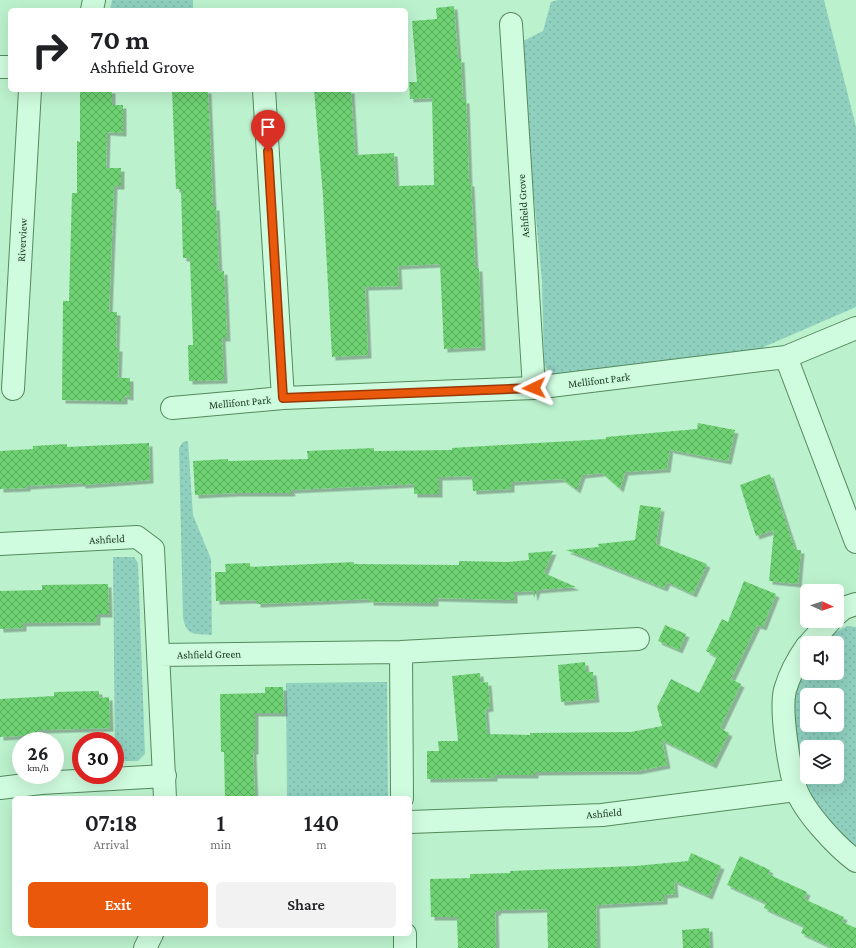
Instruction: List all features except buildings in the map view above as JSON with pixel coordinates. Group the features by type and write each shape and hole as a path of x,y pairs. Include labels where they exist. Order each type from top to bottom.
{"street":[{"name":"Ashfield Grove","path":"511,24 534,388"},
{"name":"Riverview","path":"13,389 30,92"},
{"path":"264,92 283,398"},
{"name":"Mellifont Park","path":"172,408 283,398 534,388 786,357 856,328"},
{"path":"786,357 856,542"},
{"name":"Ashfield","path":"0,544 137,537 153,549 159,655"},
{"path":"844,608 856,604"},
{"path":"816,636 824,628"},
{"path":"402,796 401,652 638,639"},
{"name":"Ashfield Green","path":"159,655 401,652"},
{"path":"159,655 165,776 164,796"},
{"path":"800,657 794,666 785,692 785,724 788,758 796,790 818,825 856,862"},
{"path":"0,788 41,783 165,776"},
{"name":"Ashfield","path":"412,822 602,815 796,790"},
{"path":"145,948 151,936"},
{"path":"405,936 405,948"}],"shaded area":[{"path":"112,0 193,0 193,8 110,8"},
{"path":"558,0 824,0 856,127 856,307 750,353 555,377 544,365 542,281 519,43 543,31 551,2"},
{"path":"188,441 193,515 211,559 212,635 192,633 186,628 183,617 179,448 183,442"},
{"path":"113,557 134,557 138,563 145,754 138,761 124,761 124,732 115,732"},
{"path":"847,626 856,627 856,847 839,834 817,808 807,784 844,784 844,740 800,740 800,762 795,736 793,694 800,679 844,680 844,636 831,636"},
{"path":"387,682 388,796 287,796 286,683"}],"route":[{"path":"268,151 283,398 534,388"}]}
